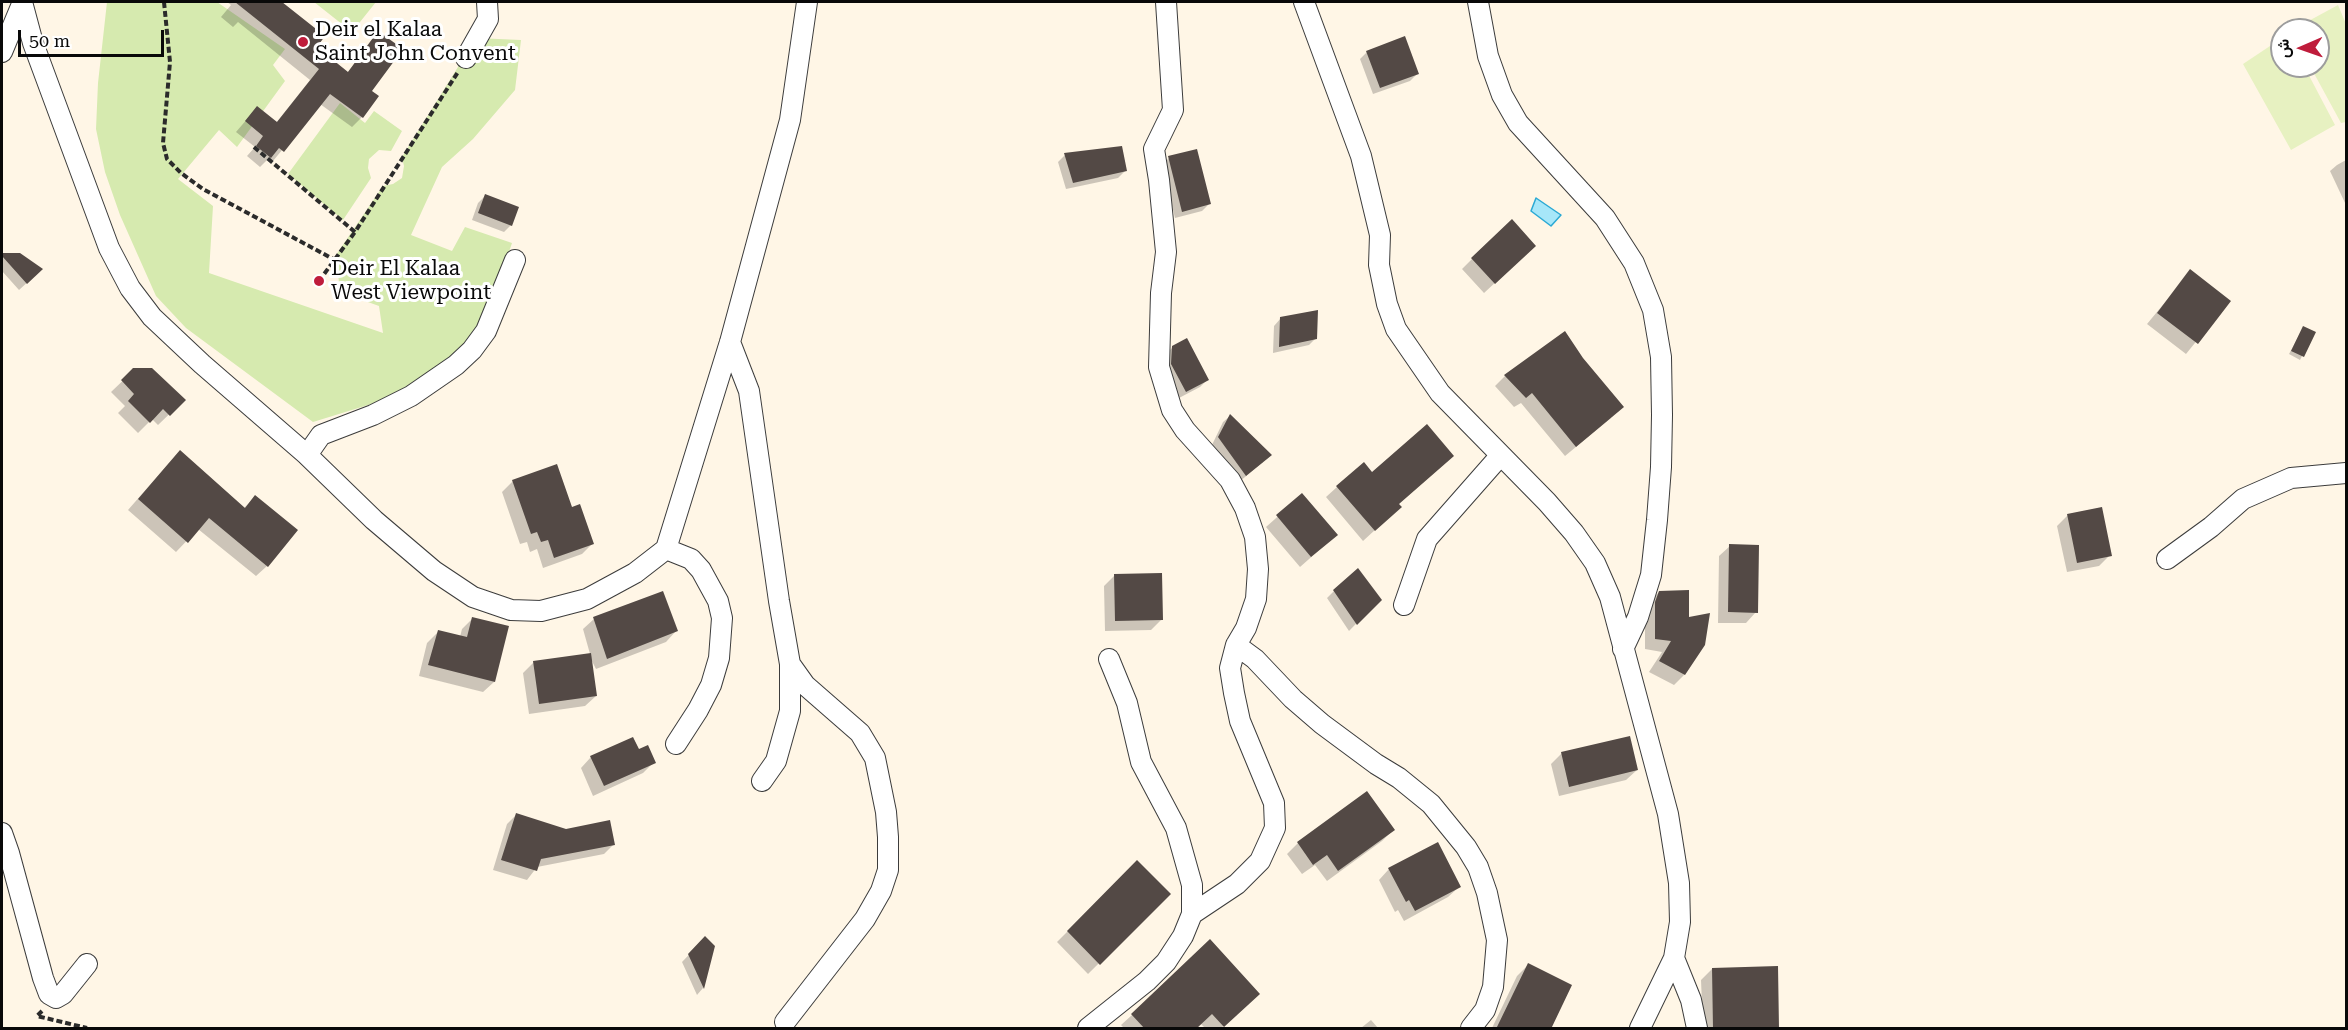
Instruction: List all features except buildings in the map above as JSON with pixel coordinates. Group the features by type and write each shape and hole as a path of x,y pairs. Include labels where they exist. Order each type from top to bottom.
{"street":[{"path":"464,62 488,18 487,2"},
{"path":"22,3 33,43 109,248 130,288 152,317 307,455 374,520 434,571 473,597 511,610 541,611 587,599 635,573 666,549 730,342 790,120 807,2"},
{"path":"1166,2 1173,110 1154,149 1166,252 1161,293 1159,367 1172,410 1185,430 1230,480 1245,507 1255,537 1258,569 1256,599 1246,628 1236,645 1230,668 1238,712 1274,803 1275,828 1260,861 1237,884 1192,914"},
{"path":"1304,2 1338,89 1364,167 1380,235 1379,265 1387,304 1396,329 1440,393 1575,533 1595,563 1610,597 1668,814 1678,871 1680,922 1674,958 1640,1029"},
{"path":"1478,2 1488,56 1518,123 1605,218 1634,263 1653,310 1661,357 1662,414 1657,520 1652,575 1638,617 1623,649"},
{"path":"2,52 22,3"},
{"path":"307,455 321,435 373,415 411,396 456,365 486,331 515,260"},
{"path":"730,342 748,391 790,664 790,711 776,761 762,781"},
{"path":"1404,605 1427,539 1500,456"},
{"path":"2167,559 2211,527 2243,499 2291,478 2346,473"},
{"path":"666,549 691,559 701,570 718,601 722,618 719,658 711,685 676,744"},
{"path":"1236,645 1255,659 1293,699 1322,724 1399,778 1431,804 1466,847 1478,867 1487,893 1497,940 1493,987 1485,1010 1471,1029"},
{"path":"1088,1029 1147,981 1166,962 1183,936 1192,914 1192,885 1176,828 1141,762 1127,703 1109,659"},
{"path":"785,1022 866,919 881,891 888,870 889,854 886,812 875,758 860,733 805,685 790,664"},
{"path":"2,833 49,994 56,998 63,994 87,964"},
{"path":"1674,958 1691,1000 1697,1029"}],"path":[{"path":"164,2 171,62 163,143 167,159 203,189 335,260"},
{"path":"320,281 355,232 464,62"},
{"path":"254,147 355,232"}],"green space":[{"path":"107,2 217,2 285,49 273,65 285,81 237,147 219,130 178,179 213,206 209,273 383,333 379,306 340,292 336,255 383,186 393,184 402,178 404,166 402,157 476,38 521,40 515,90 473,139 442,167 411,235 452,251 465,227 512,243 486,320 462,353 394,397 313,422 186,328 156,296 120,215 105,172 96,129 98,83"},
{"path":"314,2 376,2 352,32"},
{"path":"2338,5 2346,24 2346,122 2341,123 2317,78 2330,78 2330,18 2314,18"},
{"path":"2270,46 2270,78 2310,78 2335,125 2291,150 2243,64"},
{"path":"340,103 365,123 374,111 402,131 391,151 379,150 369,159 368,168 371,178 343,220 288,174"}],"water":[{"path":"1536,198 1561,215 1551,226 1531,211"}],"place":[{"name":"Deir el Kalaa Saint John Convent","path":"303,42"},
{"name":"Deir El Kalaa West Viewpoint","path":"319,281"}]}
